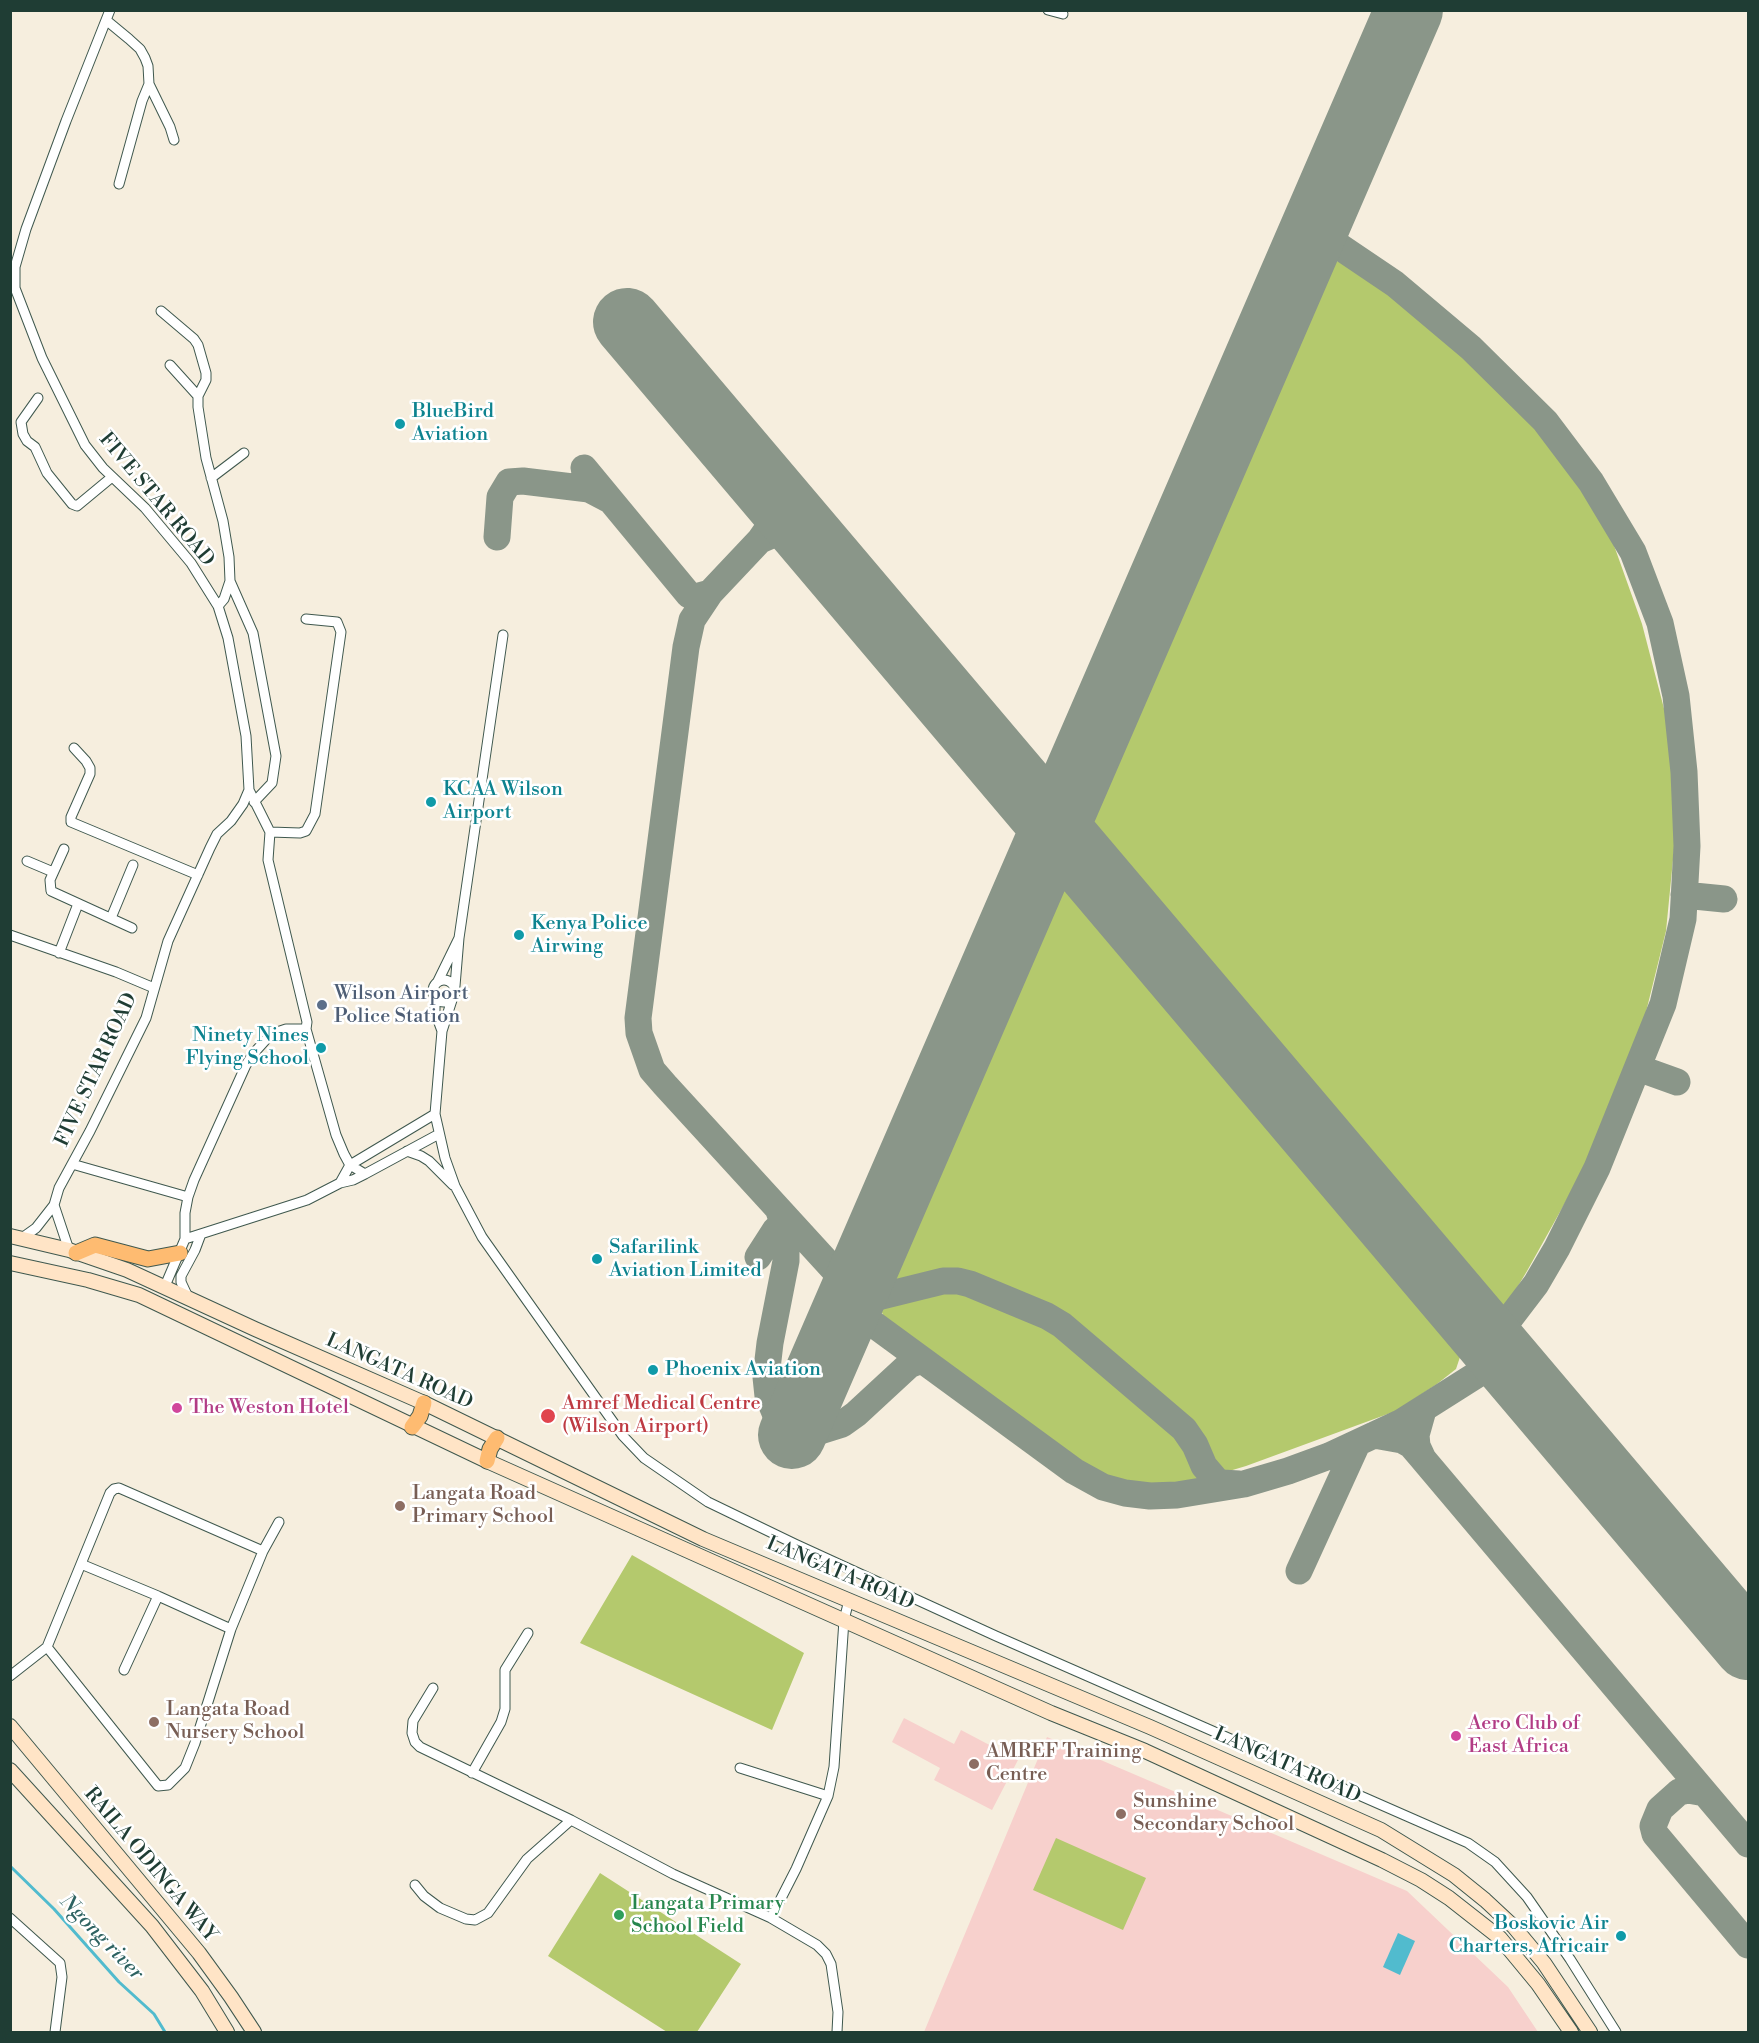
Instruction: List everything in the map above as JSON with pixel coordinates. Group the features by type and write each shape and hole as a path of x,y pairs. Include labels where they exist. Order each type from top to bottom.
{"main road":[{"name":"LANGATA ROAD","path":"14,1237 72,1251 165,1286 424,1403 703,1539 1150,1727 1381,1830 1454,1875 1514,1927 1544,1963 1590,2032"},
{"path":"72,1251 95,1245 148,1259 182,1246"},
{"name":"LANGATA ROAD","path":"13,1264 87,1280 139,1295 412,1427 1051,1713 1156,1756 1421,1880 1449,1898 1500,1938 1538,1984 1571,2032"},
{"path":"412,1427 420,1416 424,1403"},
{"path":"487,1461 490,1449 497,1438"},
{"name":"RAILA ODINGA WAY","path":"10,1726 199,1953 254,2032"},
{"name":"RAILA ODINGA WAY","path":"10,1770 152,1926 202,1990 227,2032"},
{"path":"92,1860 108,1845"}],"street":[{"path":"1048,10 1063,14"},
{"path":"108,15 140,49 148,66 149,84 174,140"},
{"name":"FIVE STAR ROAD","path":"14,1237 36,1228 54,1205 59,1188 146,1018 168,941 217,834 231,821 243,804 249,790 246,736 228,638 218,606 186,557 145,508 112,477 85,445 28,324 15,288 14,278 19,249 108,15"},
{"path":"119,184 149,84"},
{"path":"161,310 189,334 198,345 207,377 198,396 204,446 230,557 230,582 224,599 218,606"},
{"path":"170,365 198,396"},
{"path":"38,398 21,422 23,434 27,441 35,447 47,473 72,504 77,506 112,477"},
{"path":"211,478 244,453"},
{"path":"230,582 254,633 276,756 272,783 254,802"},
{"path":"270,832 300,833 306,831 315,814 341,632 337,622 306,619"},
{"path":"503,635 459,938 455,994 442,1031 435,1114 455,1186 482,1237 622,1436 644,1458 708,1502 795,1544 996,1636 1468,1843 1495,1862 1527,1897 1616,2032"},
{"path":"74,748 86,760 90,774 71,817 71,822 198,875"},
{"path":"249,790 270,832 268,860 307,1022 306,1029 336,1135 351,1165 365,1174"},
{"path":"64,849 53,872 49,886 51,891 132,928"},
{"path":"27,861 53,872"},
{"path":"111,918 133,865"},
{"path":"59,953 78,904"},
{"path":"10,935 116,972 154,988"},
{"path":"442,1031 435,1012 433,991 459,938"},
{"path":"438,981 449,981 454,986"},
{"path":"435,998 441,1002 452,1000"},
{"path":"165,1286 182,1246 188,1197 216,1129 253,1054 271,1034 286,1029 306,1029"},
{"path":"340,1183 351,1165 435,1114"},
{"path":"182,1246 201,1234 307,1200 340,1183 353,1180 439,1134"},
{"path":"406,1151 429,1161 455,1186"},
{"path":"72,1164 188,1197"},
{"path":"54,1205 72,1251"},
{"path":"188,1297 181,1282 181,1276 201,1234"},
{"path":"10,1676 47,1647 110,1493 114,1489 119,1488 263,1551"},
{"path":"47,1647 158,1786 162,1787 174,1781 185,1768 231,1629 263,1551 279,1522"},
{"path":"81,1564 231,1629"},
{"path":"124,1670 158,1596"},
{"path":"771,1918 796,1869 828,1796 834,1767 844,1620 849,1600"},
{"path":"472,1773 501,1722 505,1709 505,1670 528,1633"},
{"path":"433,1688 413,1721 412,1733 415,1742 673,1874 771,1918 817,1945 826,1954 831,1964 838,2012 837,2032"},
{"path":"740,1768 828,1796"},
{"path":"415,1885 424,1896 440,1908 466,1919 475,1920 488,1913 527,1859 571,1820"},
{"path":"10,1918 60,1963 62,1977 55,2032"}],"shaded area":[{"name":"AMREF Training Centre","path":"904,1718 954,1744 961,1730 1018,1760 992,1810 934,1780 940,1768 892,1742"},
{"name":"Sunshine Secondary School","path":"1047,1737 1407,1891 1508,1987 1538,2032 924,2032"}],"green space":[{"path":"1338,261 1353,264 1416,311 1519,411 1569,467 1611,537 1642,624 1668,724 1676,829 1666,931 1644,1020 1609,1124 1497,1321 1088,825 1204,544 1327,266"},
{"path":"1074,881 1465,1342 1456,1369 1437,1384 1396,1411 1246,1466 1199,1480 1158,1484 1127,1481 1099,1473 907,1338 885,1319 878,1304 879,1291 1058,888 1065,882"},
{"path":"632,1555 804,1653 772,1730 580,1643"},
{"path":"1056,1838 1146,1878 1123,1930 1033,1890"},
{"name":"Langata Primary School Field","path":"600,1873 741,1964 697,2032 667,2032 548,1956"}],"water":[{"path":"1398,1933 1415,1941 1400,1975 1383,1967"}],"waterway":[{"name":"Ngong river","path":"10,1866 54,1909 119,1982 154,2014 165,2032"}],"taxiway":[{"path":"1315,230 1395,284 1471,348 1545,421 1591,482 1633,552 1660,623 1676,696 1684,772 1687,846 1683,919 1663,1004 1597,1168 1557,1248 1536,1284 1491,1343"},
{"path":"584,468 689,595 695,597 710,593"},
{"path":"497,537 500,497 509,482 523,481 589,489 610,500"},
{"path":"776,498 779,510 774,520 760,540 710,593 692,620 686,647 638,1018 639,1033 652,1070 836,1272 841,1275 850,1274 858,1271 867,1263"},
{"path":"760,540 789,529 808,536"},
{"path":"1684,895 1724,899"},
{"path":"1638,1068 1677,1082"},
{"path":"776,1415 768,1396 766,1377 770,1343 786,1261 786,1232 779,1211"},
{"path":"758,1257 776,1229 785,1226 796,1230"},
{"path":"867,1263 862,1301 865,1318 1074,1471 1103,1487 1125,1493 1150,1496 1177,1495 1244,1484 1288,1471 1329,1456 1402,1422 1492,1365 1510,1370 1539,1398"},
{"path":"862,1301 943,1281 958,1281 1047,1316 1062,1325 1184,1429 1195,1445 1204,1466 1216,1480 1222,1483 1239,1484"},
{"path":"1476,1324 1492,1349 1491,1361"},
{"path":"810,1434 842,1424 909,1365 922,1360"},
{"path":"1374,1435 1402,1440 1411,1445 1423,1459 1417,1446 1416,1435 1423,1410"},
{"path":"1299,1571 1357,1444"},
{"path":"1423,1459 1748,1844"},
{"path":"1705,1793 1688,1790 1679,1792 1660,1809 1653,1826 1655,1834 1748,1945"}],"runway":[{"path":"792,1435 1409,10"},
{"path":"627,322 1748,1646"}],"place":[{"name":"BlueBird Aviation","path":"400,424"},
{"name":"KCAA Wilson Airport","path":"431,802"},
{"name":"Kenya Police Airwing","path":"519,935"},
{"name":"Wilson Airport Police Station","path":"322,1005"},
{"name":"Ninety Nines Flying School","path":"321,1048"},
{"name":"Safarilink Aviation Limited","path":"597,1259"},
{"name":"Phoenix Aviation","path":"653,1370"},
{"name":"The Weston Hotel","path":"177,1408"},
{"name":"Amref Medical Centre (Wilson Airport)","path":"548,1416"},
{"name":"Langata Road Primary School","path":"400,1506"},
{"name":"Langata Road Nursery School","path":"154,1722"},
{"name":"Aero Club of East Africa","path":"1456,1736"},
{"name":"AMREF Training Centre","path":"974,1764"},
{"name":"Sunshine Secondary School","path":"1121,1814"},
{"name":"Langata Primary School Field","path":"619,1915"},
{"name":"Boskovic Air Charters, Africair","path":"1621,1936"}]}
